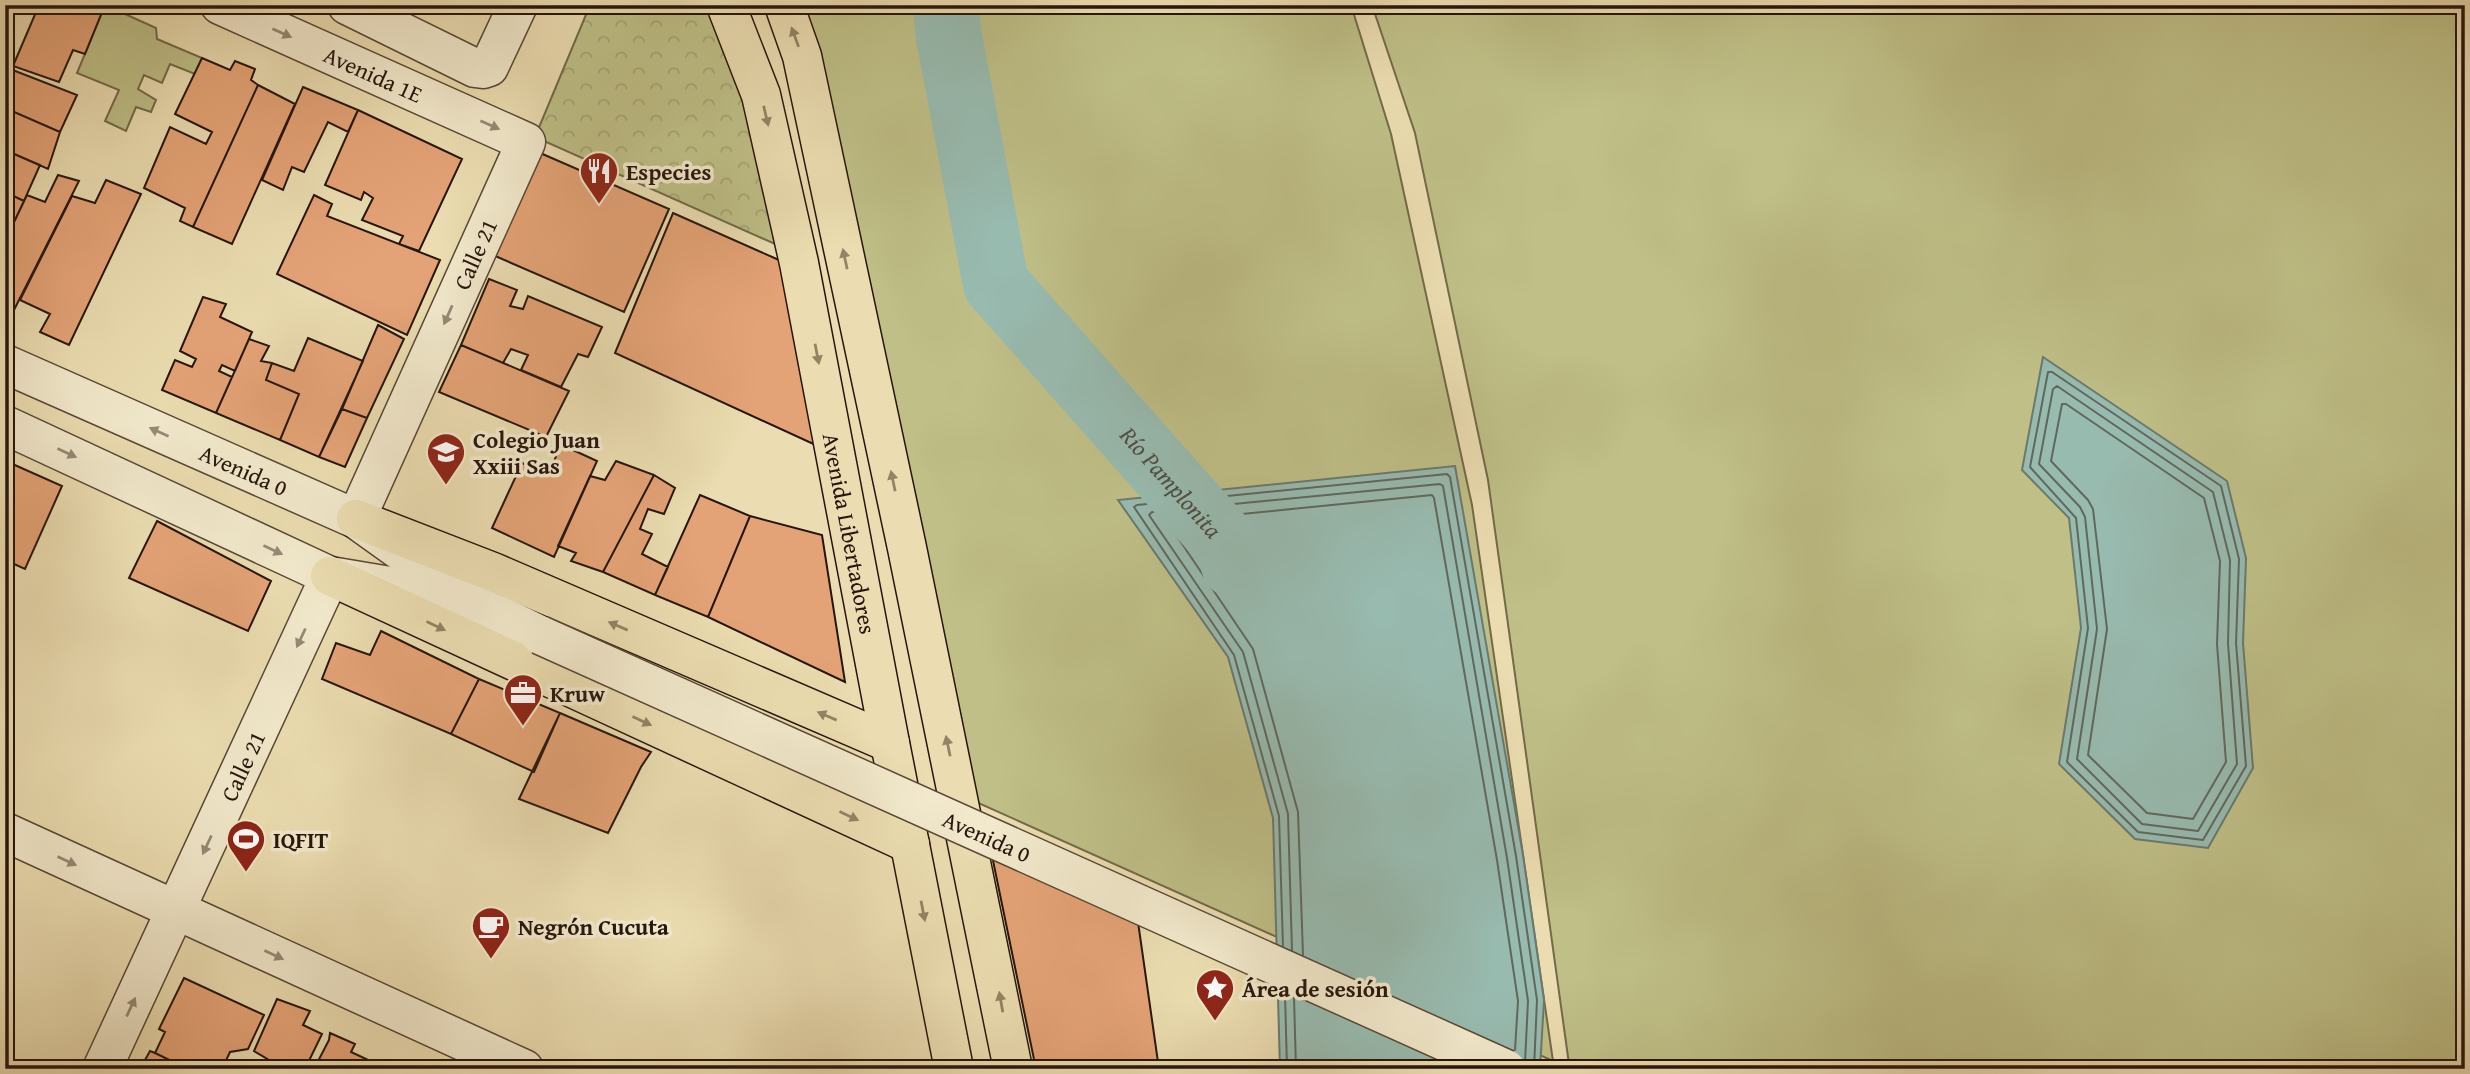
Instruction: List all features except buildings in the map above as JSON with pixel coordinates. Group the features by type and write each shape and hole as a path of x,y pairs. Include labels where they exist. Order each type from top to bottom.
{"main road":[{"name":"Avenida Libertadores","path":"726,5 761,95 799,262 954,1069"},
{"path":"784,5 802,56 916,587 1013,1069"},
{"path":"356,519 494,572 890,743"},
{"path":"330,576 910,844"}],"street":[{"name":"Avenida 1E","path":"220,5 526,142"},
{"path":"350,6 475,68 483,69 489,67 518,5"},
{"name":"Calle 21","path":"356,519 526,142"},
{"name":"Avenida 0","path":"5,364 356,519 469,600 540,635 1506,1069"},
{"name":"Avenida 0","path":"5,425 330,576 469,600"},
{"name":"Calle 21","path":"102,1069 330,576"},
{"path":"5,832 524,1069"}],"green space":[{"path":"105,5 156,28 157,39 202,58 195,74 170,64 162,83 144,75 138,89 156,100 151,112 136,107 126,131 105,121 119,90 77,73"},
{"path":"590,5 717,5 784,248 535,137"},
{"path":"802,5 1351,5 1391,134 1472,505 1553,1061 974,801"},
{"path":"1372,5 2465,5 2465,1069 1579,1069 1569,1064 1488,480 1415,133"}],"water":[{"path":"2043,357 2227,481 2246,558 2243,643 2253,768 2208,848 2135,839 2059,764 2081,628 2069,518 2022,470"},
{"path":"1455,466 1523,855 1544,1000 1540,1069 1280,1069 1273,818 1228,657 1118,500"}],"waterway":[{"name":"Río Pamplonita","path":"946,5 949,37 996,284 1229,547 1234,565"}],"place":[{"name":"Especies","path":"599,205"},
{"name":"Colegio Juan Xxiii Sas","path":"446,486"},
{"name":"Kruw","path":"523,727"},
{"name":"IQFIT","path":"246,873"},
{"name":"Negrón Cucuta","path":"491,960"},
{"name":"Área de sesión","path":"1215,1022"}]}
